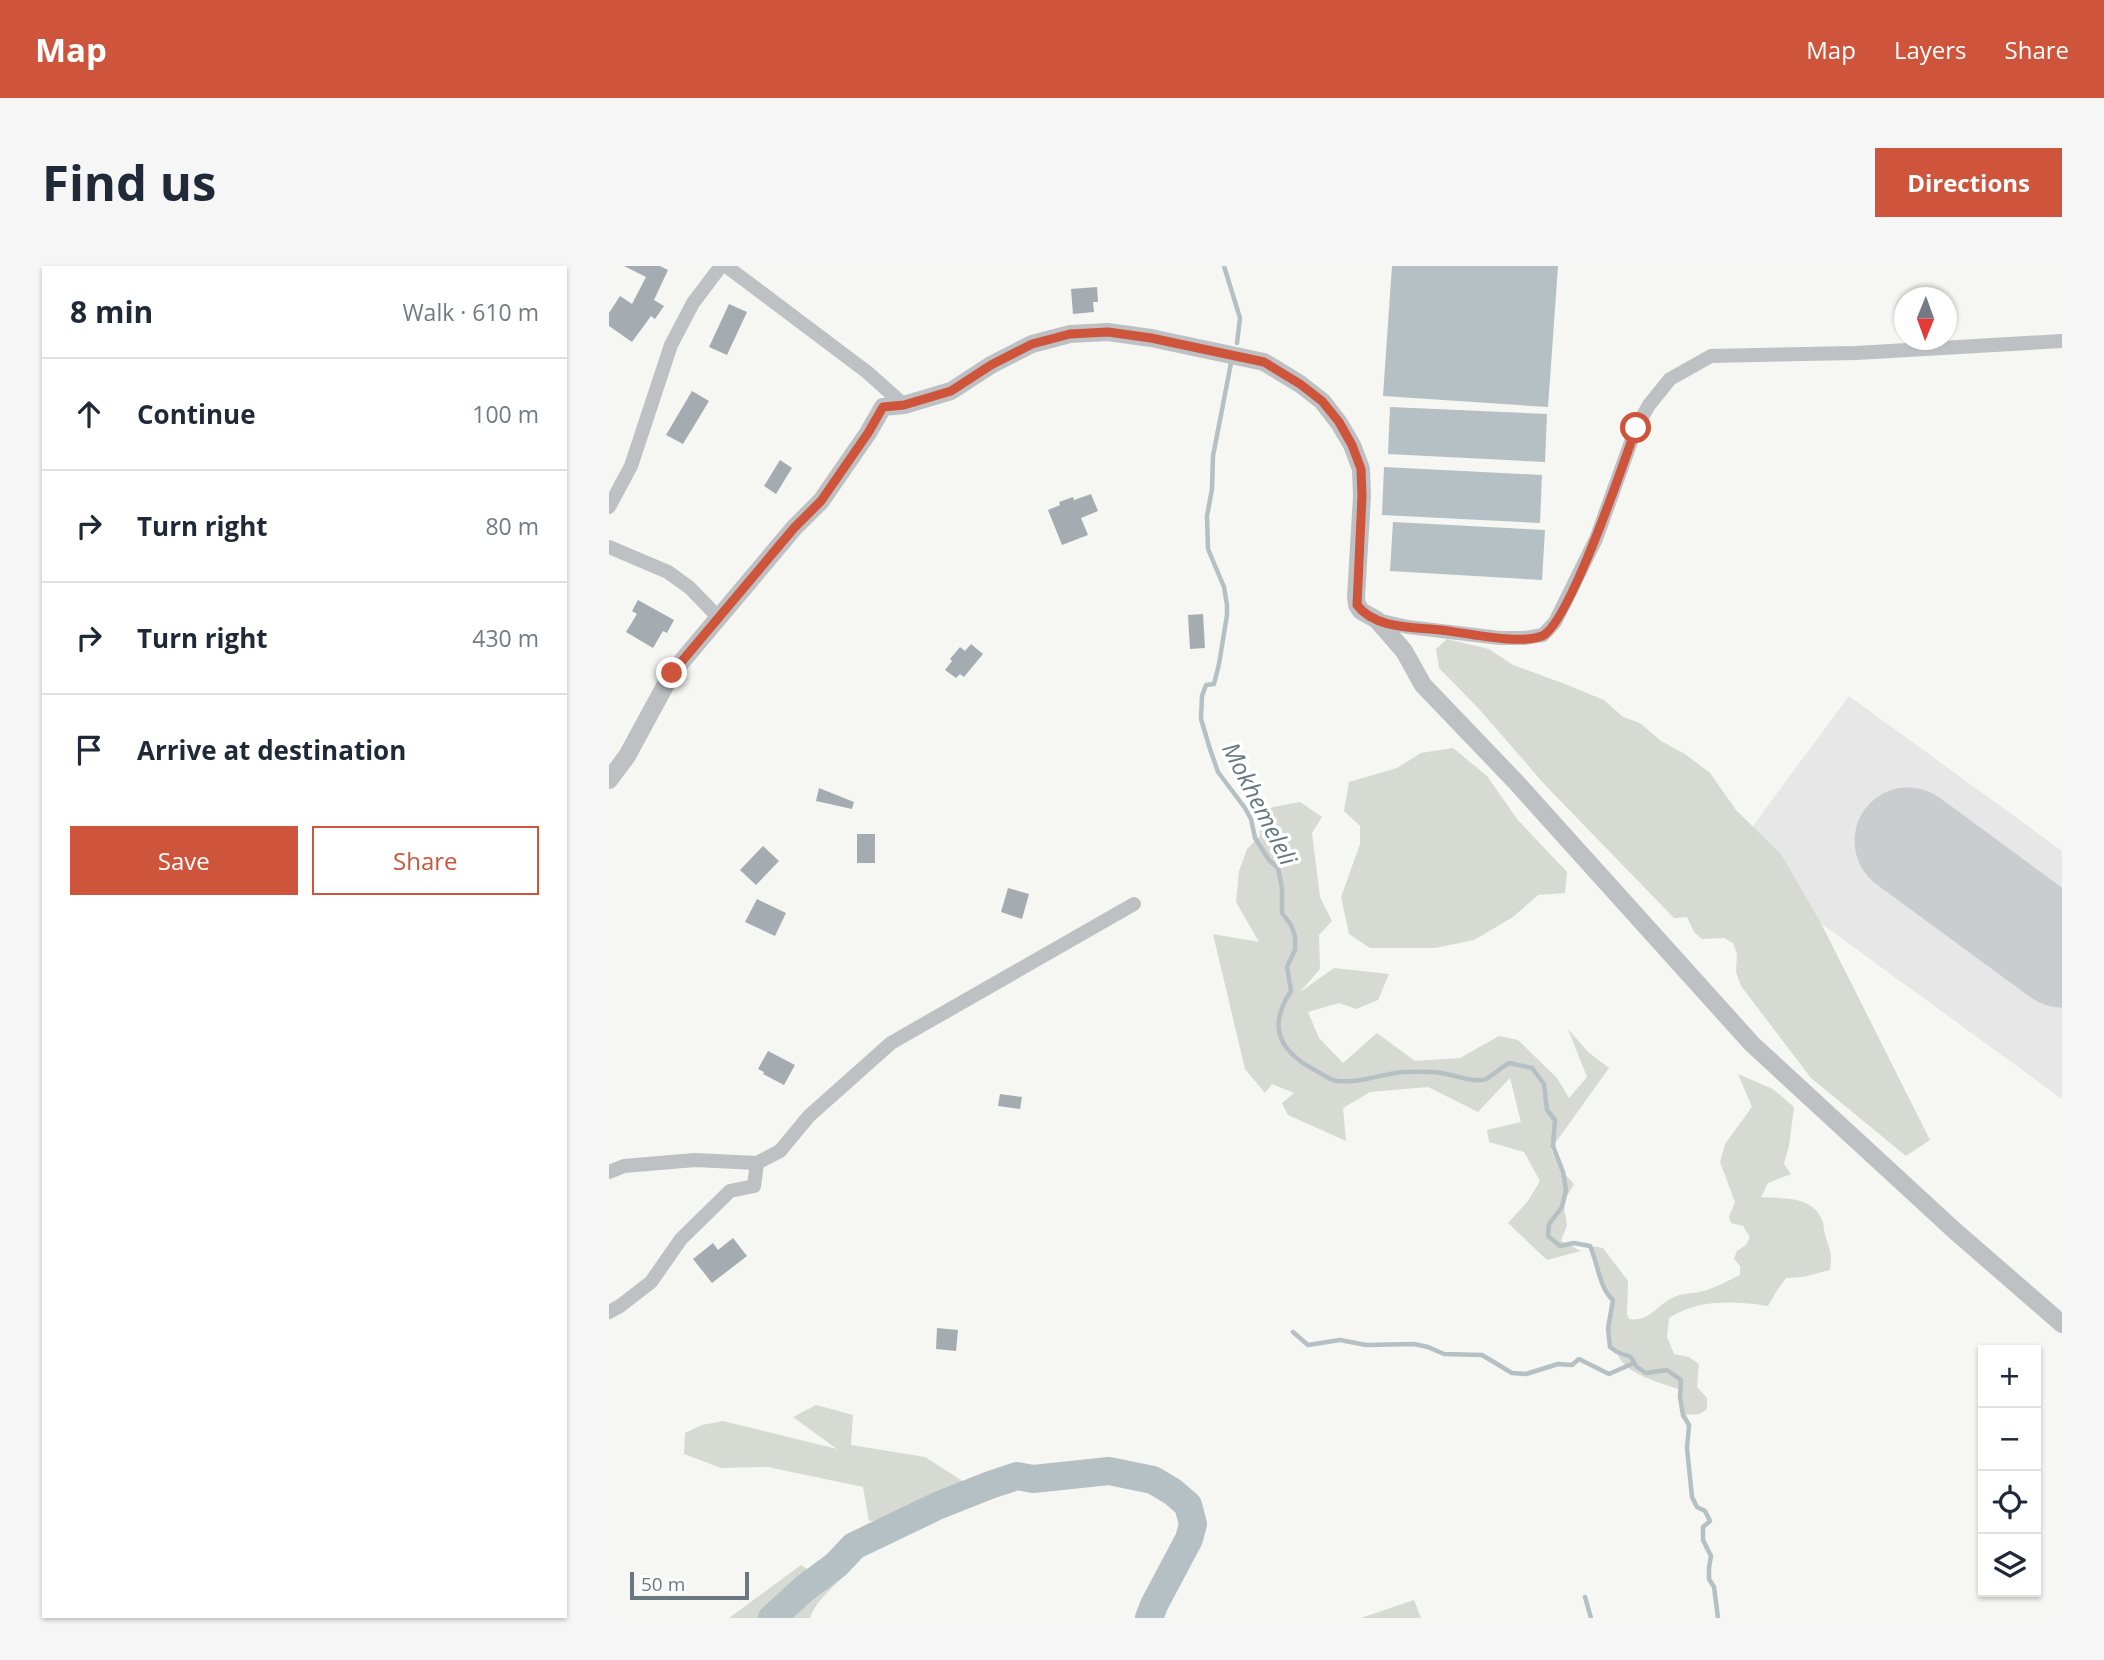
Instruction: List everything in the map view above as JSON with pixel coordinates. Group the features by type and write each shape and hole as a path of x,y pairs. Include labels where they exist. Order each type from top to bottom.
{"street":[{"path":"609,507 631,466 671,345 693,303 721,266"},
{"path":"726,266 867,372 904,405"},
{"path":"609,780 627,756 672,673 794,528 821,501 883,407 904,405 951,391 991,365 1032,344 1070,334 1108,332 1140,336 1264,362 1322,401 1339,422 1352,445 1361,469 1357,605 1361,611 1377,620 1408,627 1524,639 1543,635 1555,622 1596,539 1636,428 1649,405 1670,379 1711,356 1828,354 2062,341"},
{"path":"609,547 668,572 690,588 718,617"},
{"path":"1377,620 1403,651 1423,685 1515,781 1752,1044 1955,1231 2062,1324"},
{"path":"1403,651 1408,627"},
{"path":"609,1172 624,1166 695,1160 757,1163 780,1152 809,1116 891,1043 1133,904"},
{"path":"609,1312 651,1282 681,1239 730,1191 754,1186 757,1163"}],"shaded area":[{"path":"1392,266 1558,266 1548,407 1383,396"},
{"path":"1390,407 1547,414 1545,462 1388,454"},
{"path":"1384,467 1542,475 1540,523 1382,515"},
{"path":"1393,522 1545,530 1542,580 1390,571"},
{"path":"1447,639 1489,649 1513,665 1604,700 1623,717 1640,723 1661,741 1685,754 1710,773 1736,810 1781,854 1822,925 1930,1140 1906,1156 1811,1078 1741,986 1736,972 1737,954 1733,943 1724,938 1702,939 1694,932 1687,917 1674,918 1545,785 1479,709 1439,668 1436,649"},
{"path":"1849,696 2062,851 2062,1099 1730,857"},
{"path":"1453,748 1487,776 1517,819 1567,872 1565,893 1538,895 1513,917 1474,940 1435,948 1370,948 1349,934 1341,897 1360,844 1360,826 1344,811 1349,782 1397,768 1421,753"},
{"path":"1300,802 1322,817 1312,833 1320,897 1332,921 1319,935 1320,969 1300,992 1334,968 1389,974 1378,1000 1356,1009 1339,1003 1308,1012 1319,1038 1343,1063 1377,1033 1415,1061 1460,1058 1499,1036 1518,1040 1557,1078 1569,1098 1587,1077 1568,1029 1588,1052 1609,1068 1551,1149 1562,1171 1574,1184 1563,1203 1567,1225 1561,1241 1581,1251 1547,1260 1508,1223 1528,1201 1540,1181 1524,1152 1489,1142 1487,1130 1521,1122 1510,1078 1478,1112 1428,1087 1370,1092 1343,1108 1346,1141 1288,1115 1282,1103 1294,1093 1272,1084 1265,1093 1245,1069 1213,934 1259,942 1236,902 1239,871 1247,849 1260,836 1259,810"},
{"path":"1738,1074 1773,1089 1794,1107 1784,1164 1791,1174 1768,1183 1761,1197 1797,1200 1818,1213 1831,1253 1830,1270 1786,1278 1768,1306 1717,1303 1692,1307 1669,1318 1667,1337 1674,1354 1689,1357 1699,1364 1697,1387 1707,1398 1707,1409 1700,1414 1683,1415 1681,1390 1634,1372 1610,1347 1608,1328 1613,1300 1602,1282 1590,1246 1603,1248 1628,1281 1629,1319 1642,1318 1652,1313 1675,1296 1710,1289 1740,1275 1740,1266 1734,1259 1737,1251 1746,1245 1750,1237 1743,1226 1731,1223 1729,1217 1735,1202 1720,1162 1725,1144 1752,1107"},
{"path":"816,1405 853,1415 851,1445 925,1457 967,1484 904,1518 869,1521 863,1487 768,1467 721,1468 684,1454 685,1433 702,1425 723,1421 837,1449 793,1417"},
{"path":"846,1563 849,1568 818,1603 810,1618 729,1618 801,1565 809,1570 807,1578 812,1588 822,1584"},
{"path":"1414,1600 1421,1618 1361,1618"}],"building":[{"path":"624,266 660,266 668,270 654,300 664,306 655,319 651,316 632,342 609,326 609,313 620,296 632,304 646,277"},
{"path":"1097,287 1098,302 1093,302 1094,312 1073,314 1071,289"},
{"path":"729,304 747,312 727,355 709,347"},
{"path":"692,391 709,401 683,444 666,435"},
{"path":"780,460 792,468 776,494 764,486"},
{"path":"1091,494 1098,511 1081,518 1088,535 1062,545 1048,510 1060,505 1059,502"},
{"path":"638,600 674,620 667,633 663,631 653,648 626,632 637,614 632,611"},
{"path":"1203,614 1205,648 1190,649 1188,615"},
{"path":"971,644 983,654 964,677 960,674 956,678 945,670 960,647 965,651"},
{"path":"819,788 854,802 852,809 816,801"},
{"path":"857,834 875,834 875,863 857,863"},
{"path":"763,846 779,861 756,885 740,870"},
{"path":"1008,888 1029,894 1022,919 1001,912"},
{"path":"757,899 786,913 775,936 745,922"},
{"path":"768,1051 795,1065 784,1085 758,1069"},
{"path":"1000,1094 1022,1097 1020,1109 998,1106"},
{"path":"733,1238 747,1256 712,1283 693,1259 713,1243 718,1250"},
{"path":"937,1328 958,1330 956,1351 936,1349"}],"waterway":[{"name":"Mokhemeleli","path":"1224,266 1240,318 1237,343"},
{"name":"Mokhemeleli","path":"1231,363 1213,456 1212,489 1207,516 1208,549 1224,587 1227,615 1214,684 1206,685 1202,696 1201,719 1218,772 1245,808 1251,819 1255,838 1269,860 1278,868 1282,888 1282,913 1295,936 1295,950 1287,967 1291,991 1280,1015 1280,1036 1301,1062 1337,1081 1360,1080 1400,1072 1439,1073 1481,1080 1509,1063 1532,1068 1544,1084 1547,1110 1555,1120 1553,1146 1563,1172 1566,1190 1562,1207 1549,1224 1548,1236 1560,1246 1574,1243 1590,1246 1602,1282 1613,1300 1608,1328 1610,1347 1631,1357 1636,1366 1646,1373 1667,1370 1681,1380 1683,1415 1689,1425 1687,1448 1692,1497 1710,1521 1703,1527 1703,1540 1711,1556 1709,1579 1714,1587 1718,1618"},
{"path":"1293,1332 1308,1345 1340,1340 1366,1345 1414,1344 1444,1354 1482,1355 1512,1373 1526,1374 1558,1364 1572,1365 1579,1359 1609,1374 1634,1363"},
{"path":"772,1618 836,1565 854,1546 937,1506 1017,1476 1033,1479 1109,1471 1153,1480 1188,1505 1193,1524 1189,1539 1149,1618"},
{"path":"1585,1597 1591,1618"}],"runway":[{"path":"1908,841 2062,954"}],"route":[{"path":"672,673 794,528 821,501 883,407 904,405 951,391 991,365 1032,344 1070,334 1108,332 1151,338 1264,362 1322,401 1339,422 1361,469 1357,605 1368,616 1389,624 1500,638 1524,639 1543,635 1555,622 1596,539 1636,428"}]}
